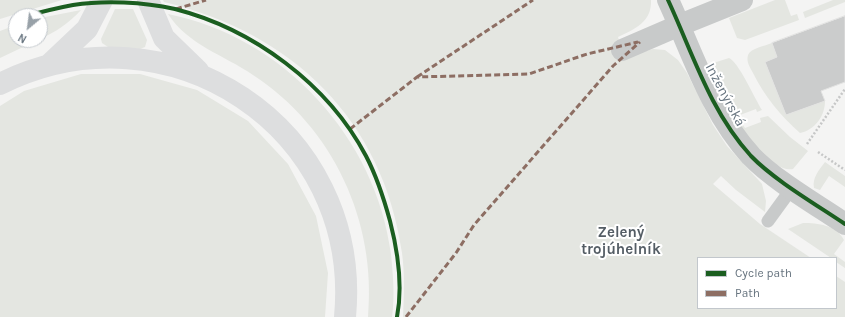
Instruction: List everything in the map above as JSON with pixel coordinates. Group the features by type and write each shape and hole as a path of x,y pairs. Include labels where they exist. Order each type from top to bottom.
{"main road":[{"path":"50,64 87,29 102,0"},
{"path":"148,0 164,38 202,75"},
{"path":"0,84 19,74 50,64 100,56 158,61 202,75 232,90 264,114 296,146 317,177 332,211 340,239 345,273 345,317"}],"street":[{"name":"Inženýrská","path":"668,0 680,24 716,109 732,134 752,157 772,174 845,224"},
{"path":"622,50 680,24 742,0"}],"lane":[{"path":"768,221 792,188"}],"path":[{"path":"807,144 845,89"},
{"path":"818,152 845,170"}],"shaded area":[{"path":"0,0 62,0 36,8 8,8 8,17 0,19"},
{"path":"163,0 651,0 649,14 641,24 618,37 624,57 653,49 665,50 678,60 687,73 713,125 727,146 762,184 766,201 765,212 736,190 721,176 713,184 760,224 810,257 697,257 697,309 837,309 837,277 845,282 845,317 403,317 403,261 392,205 375,162 352,123 324,89 291,60 253,36 210,16 164,2"},
{"path":"775,0 785,0 791,16 797,14 799,20 745,40 737,38 729,18"},
{"path":"833,0 845,0 845,2 805,18 803,12"},
{"path":"115,9 133,9 147,40 145,47 140,49 108,47 102,43 101,39"},
{"path":"81,10 62,27 48,35 48,16"},
{"path":"168,14 210,26 250,45 286,69 317,99 344,133 366,171 382,211 391,254 394,293 392,317 368,317 369,281 365,246 357,212 344,180 327,149 306,121 281,96 242,68 196,42 176,25"},
{"path":"8,28 8,48 21,48 0,58 0,31"},
{"path":"772,43 777,57 765,62 786,115 825,101 825,107 821,117 815,126 800,133 768,98 749,64 748,55 752,51"},
{"path":"729,58 742,73 762,110 757,112 756,109 740,115 741,118 736,120 707,65"},
{"path":"81,74 140,74 197,90 248,121 288,164 316,216 328,273 325,317 0,317 0,106 24,91"},
{"path":"768,116 790,137 808,151 793,169 786,169 771,161 756,147 740,126 743,125 745,128 761,122 760,118"},
{"path":"825,162 845,176 845,187 829,176 820,190 814,188 815,177"},
{"path":"803,223 826,226 836,231 844,240 834,254 845,262 845,268 837,263 837,257 830,257 788,229"}],"building":[{"path":"845,16 845,82 821,91 825,101 786,115 765,62 777,57 772,43"}],"marked path":[{"path":"176,9 206,0"},
{"path":"417,77 533,0"},
{"path":"350,129 417,77 529,74 587,54 638,42"},
{"path":"406,317 456,253 474,225 613,66 640,42"}],"cycle path":[{"path":"668,0 713,101 737,139 751,156 771,174 845,224"},
{"path":"48,10 85,3 124,2 175,9 204,18 232,30 260,45 286,63 309,83 331,105 350,130 374,172 388,213 399,269 400,293 397,317"}],"district":[{"name":"Zelený trojúhelník","path":"621,242"}]}
